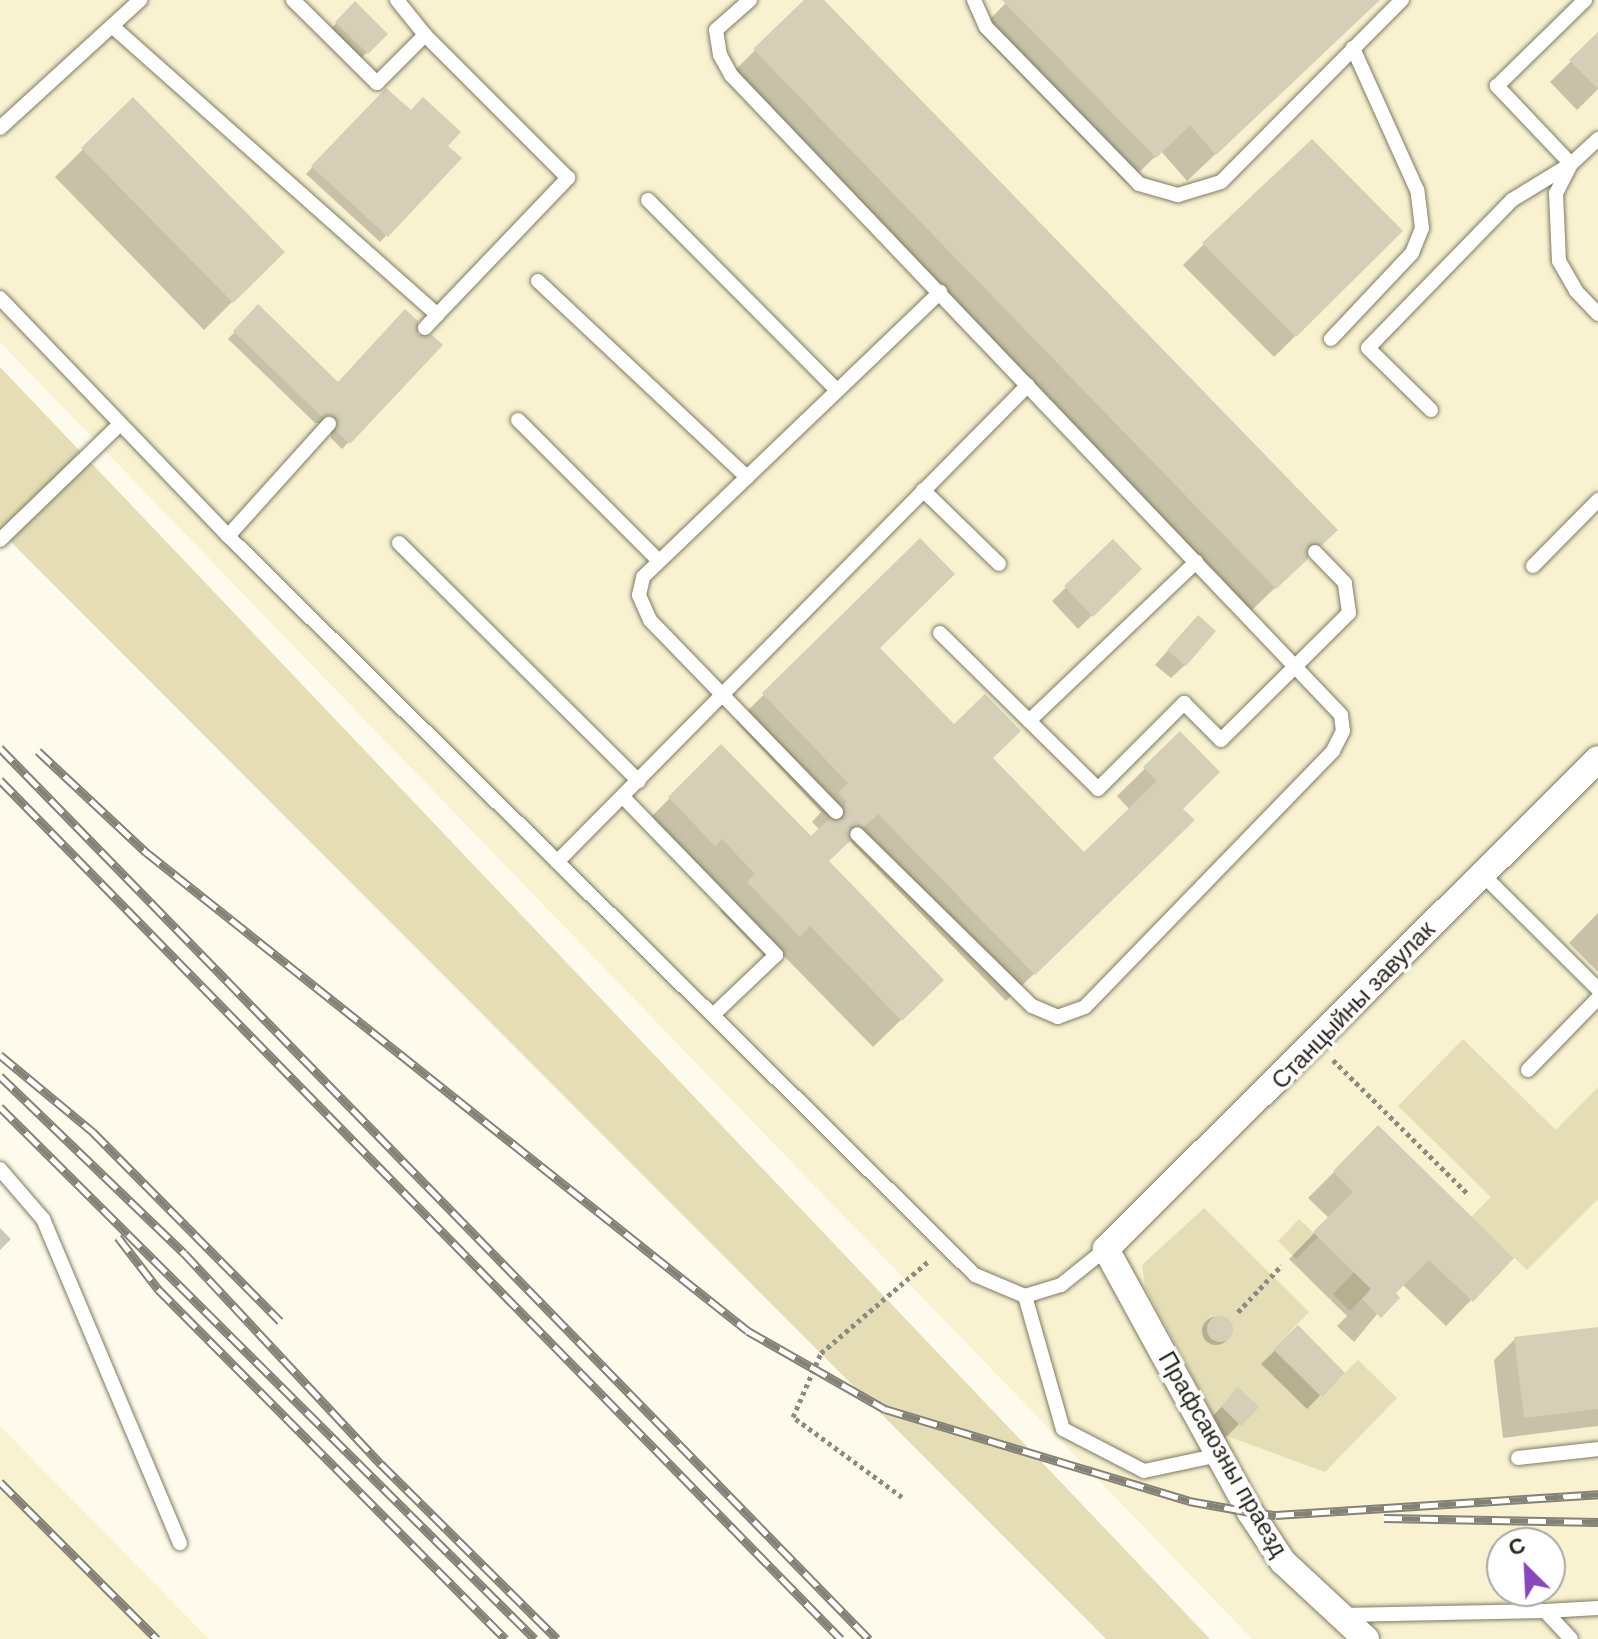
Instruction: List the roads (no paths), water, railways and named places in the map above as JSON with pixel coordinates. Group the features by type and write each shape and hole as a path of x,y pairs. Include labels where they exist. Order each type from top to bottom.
{"street":[{"name":"Станцыйны завулак","path":"1106,1249 1598,759"},
{"name":"Прафсаюзны праезд","path":"1106,1249 1219,1455 1283,1562 1366,1639"}],"lane":[{"path":"0,128 140,0"},
{"path":"293,0 377,83 425,35"},
{"path":"396,0 425,35 568,178 425,328"},
{"path":"750,0 716,30 720,55 731,75 1341,715 1343,731 1333,751 1085,1007 1058,1017 1032,1006 857,834"},
{"path":"974,0 986,27 1139,184 1178,195 1221,182 1402,0"},
{"path":"1571,164 1497,86 1585,0"},
{"path":"112,26 437,315"},
{"path":"1331,339 1412,253 1422,228 1417,190 1353,48"},
{"path":"1431,410 1368,348 1512,200 1571,164 1598,139"},
{"path":"1571,164 1556,193 1559,261 1576,291 1598,314"},
{"path":"648,200 837,390"},
{"path":"538,281 747,477"},
{"path":"836,812 722,698 644,607 639,595 643,577 940,292"},
{"path":"0,298 228,536 975,1275 1025,1296 1061,1285 1106,1249"},
{"path":"557,862 1028,385"},
{"path":"518,420 659,561"},
{"path":"0,540 120,424"},
{"path":"228,536 329,424"},
{"path":"923,490 999,564"},
{"path":"1533,566 1598,500"},
{"path":"399,543 639,781"},
{"path":"940,633 1098,789 1184,703 1221,740 1349,613 1351,601 1345,583 1315,552"},
{"path":"1029,721 1196,562"},
{"path":"623,797 776,955 713,1015"},
{"path":"1481,873 1598,989"},
{"path":"1528,1070 1598,998"},
{"path":"0,1169 43,1219 180,1543"},
{"path":"1025,1296 1063,1429 1144,1471 1219,1455"},
{"path":"1518,1458 1598,1449"},
{"path":"1341,1615 1598,1608"},
{"path":"1545,1611 1571,1639"}],"railway":[{"path":"0,748 869,1639"},
{"path":"38,751 146,852 748,1331 885,1409 1189,1501 1250,1512 1276,1515 1598,1494"},
{"path":"0,780 841,1639"},
{"path":"0,1055 93,1132 280,1321"},
{"path":"0,1076 184,1253 381,1464 557,1639"},
{"path":"0,1107 535,1639"},
{"path":"118,1237 158,1289 505,1639"},
{"path":"0,1482 157,1639"},
{"path":"1384,1518 1598,1522"}]}
